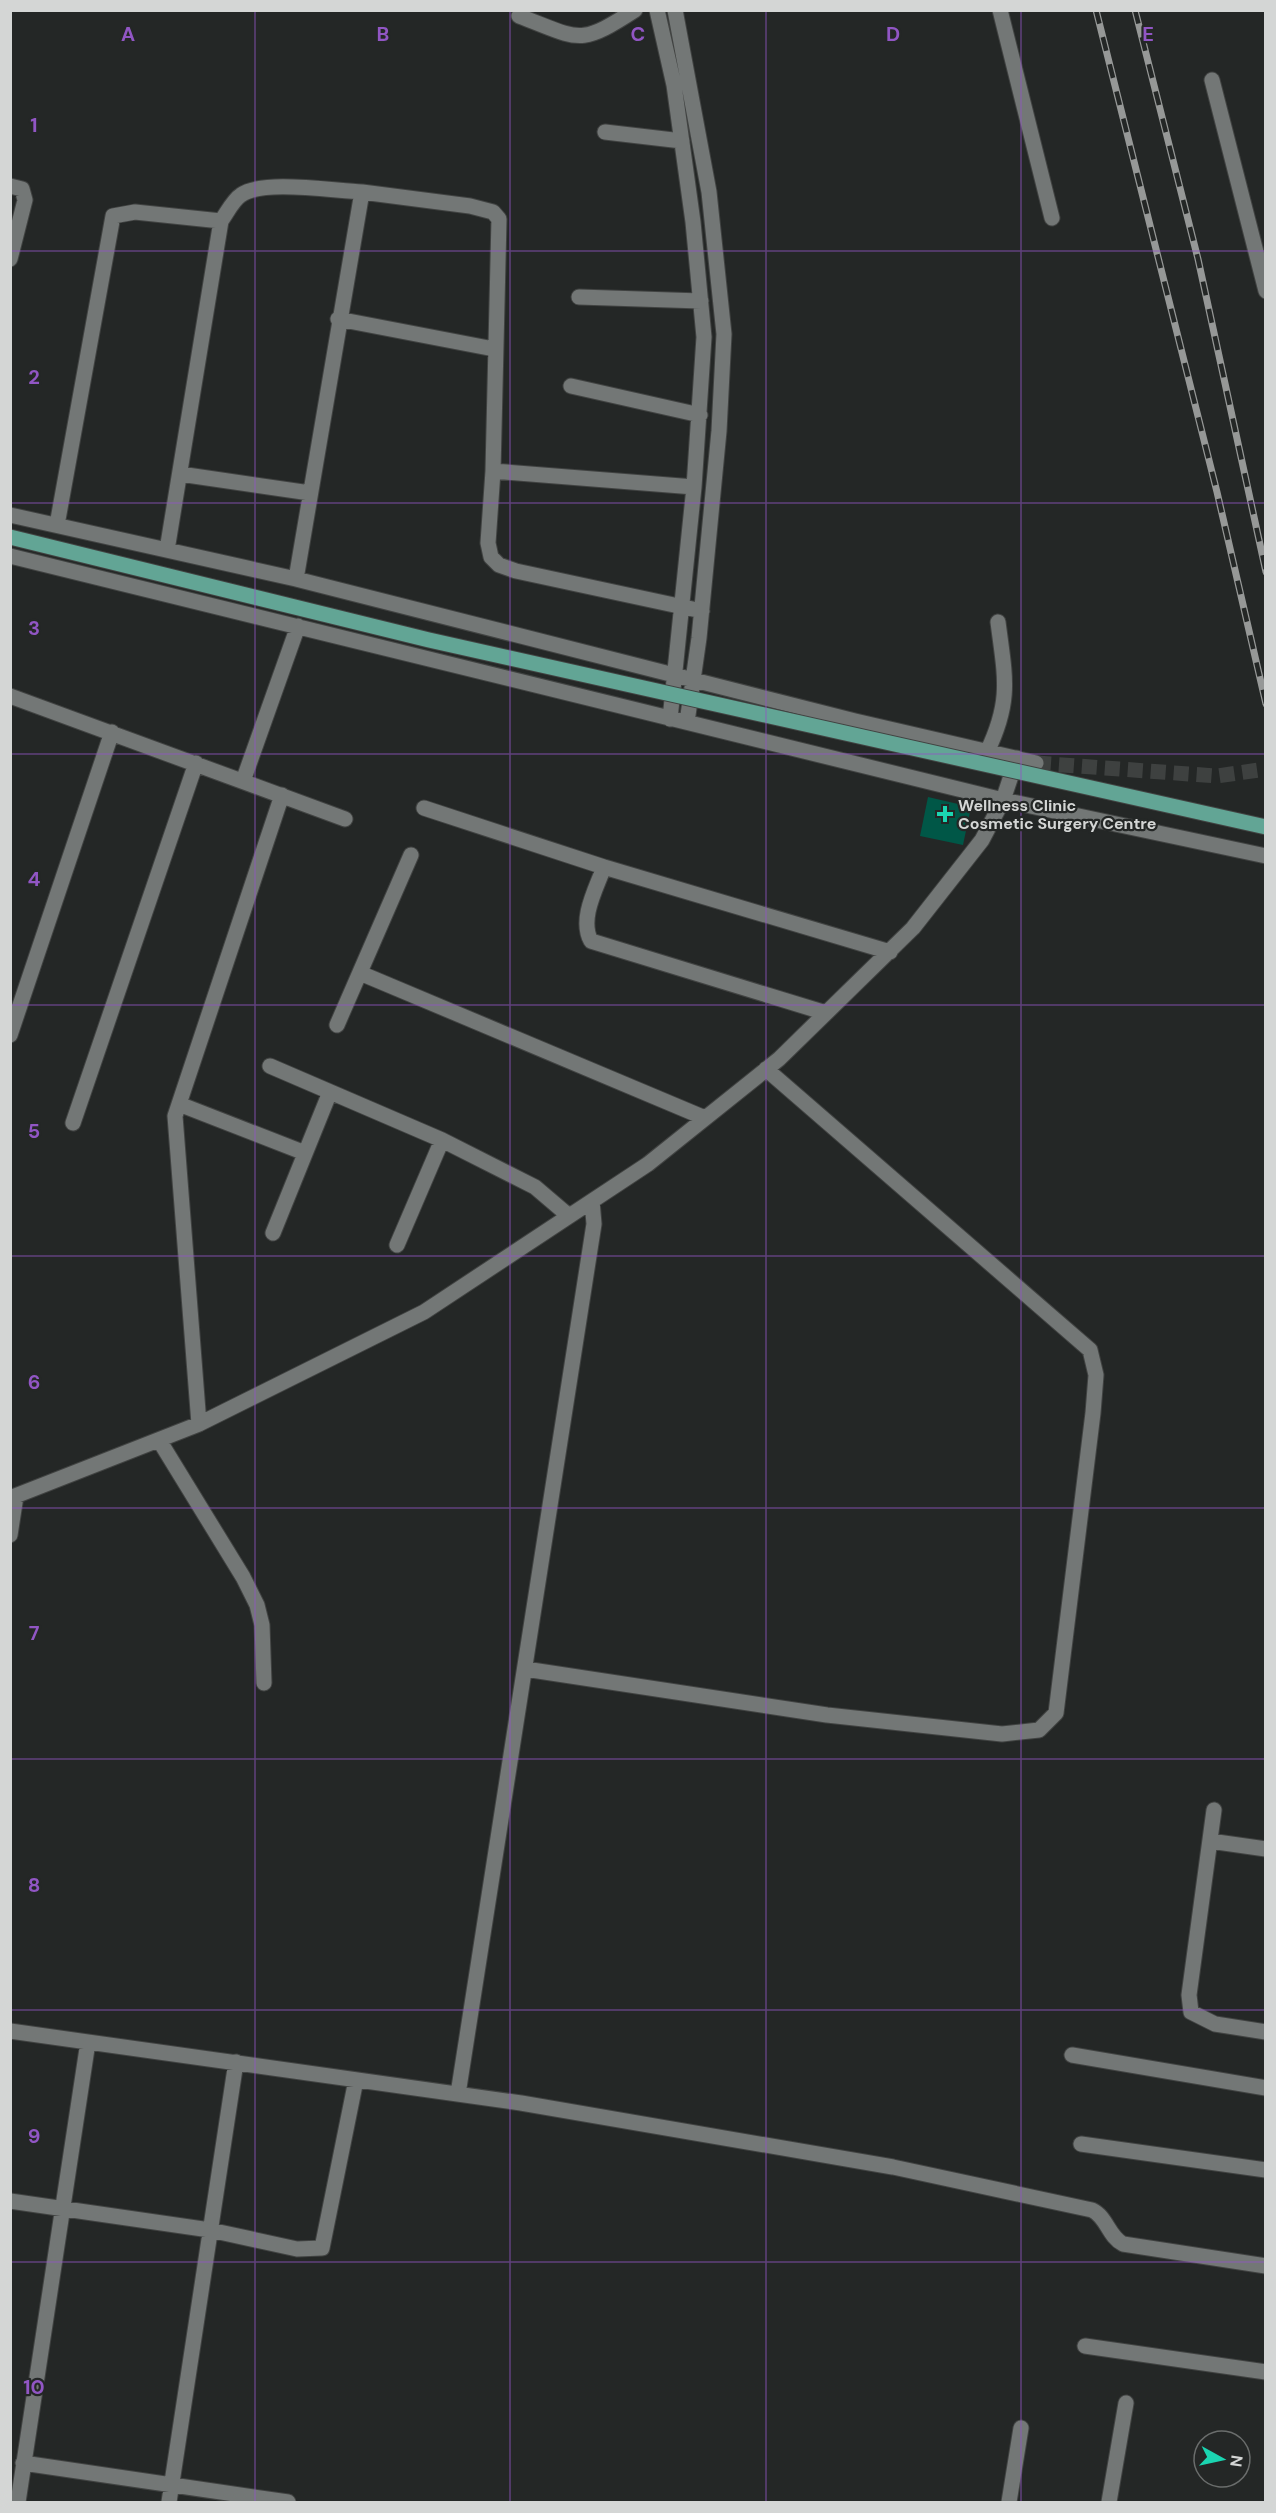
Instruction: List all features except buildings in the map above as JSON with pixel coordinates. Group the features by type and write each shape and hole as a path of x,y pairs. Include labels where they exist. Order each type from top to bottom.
{"main road":[{"path":"10,537 441,643 1266,827"}],"street":[{"path":"519,16 581,38 605,30 635,10"},
{"path":"657,10 674,86 682,141 704,337 694,487 670,719"},
{"path":"675,10 709,192 724,334 719,431 702,611 687,722"},
{"path":"1000,10 1052,218"},
{"path":"1212,80 1266,291"},
{"path":"605,132 682,141"},
{"path":"10,186 22,189 25,200 12,239 10,259"},
{"path":"167,550 221,221 239,195 251,189 362,192 470,206 494,212 499,219 501,233 495,349 493,471 488,543 491,556 499,565 516,571 702,611"},
{"path":"296,579 338,319 362,192"},
{"path":"57,525 113,216 135,212 221,221"},
{"path":"579,297 701,301"},
{"path":"338,319 495,349"},
{"path":"571,386 700,415"},
{"path":"493,471 694,487"},
{"path":"180,474 310,493"},
{"path":"10,515 296,579 674,675 1036,763"},
{"path":"10,556 1003,800 1266,856"},
{"path":"987,752 1004,711 1006,680 999,622"},
{"path":"243,780 298,626"},
{"path":"10,696 345,819"},
{"path":"10,1035 112,732"},
{"path":"10,1535 13,1497 199,1424 424,1312 648,1164 766,1069 913,928 982,840 1003,800 1017,758"},
{"path":"73,1123 196,763"},
{"path":"199,1424 175,1116 282,795"},
{"path":"423,808 603,867 890,952"},
{"path":"337,1025 411,855"},
{"path":"603,867 587,916 586,932 591,941 826,1013"},
{"path":"360,973 705,1118"},
{"path":"270,1066 442,1140 535,1187 569,1216"},
{"path":"525,1669 827,1714 1002,1734 1039,1730 1056,1713 1093,1413 1096,1375 1090,1350 766,1069"},
{"path":"273,1233 330,1092"},
{"path":"179,1104 305,1153"},
{"path":"397,1245 442,1140"},
{"path":"458,2094 594,1224 592,1201"},
{"path":"159,1440 243,1577 257,1605 262,1624 264,1683"},
{"path":"1214,1810 1189,1995 1191,2012 1215,2024 1266,2032"},
{"path":"1210,1841 1266,1849"},
{"path":"10,2031 458,2094 893,2167 1092,2210 1099,2213 1115,2240 1123,2244 1266,2266"},
{"path":"18,2502 88,2042"},
{"path":"1072,2055 1266,2088"},
{"path":"169,2502 236,2062"},
{"path":"10,2201 210,2230 297,2248 322,2248 356,2080"},
{"path":"1081,2144 1266,2170"},
{"path":"1085,2346 1266,2372"},
{"path":"1109,2502 1126,2403"},
{"path":"1009,2502 1021,2428"},
{"path":"23,2463 288,2502"}],"tunnel":[{"path":"1036,763 1217,776 1266,769"}],"railway":[{"path":"1096,10 1217,492 1266,704"},
{"path":"1135,10 1198,259 1266,572"}],"place":[{"name":"Wellness Clinic Cosmetic Surgery Centre","path":"945,814"}]}
